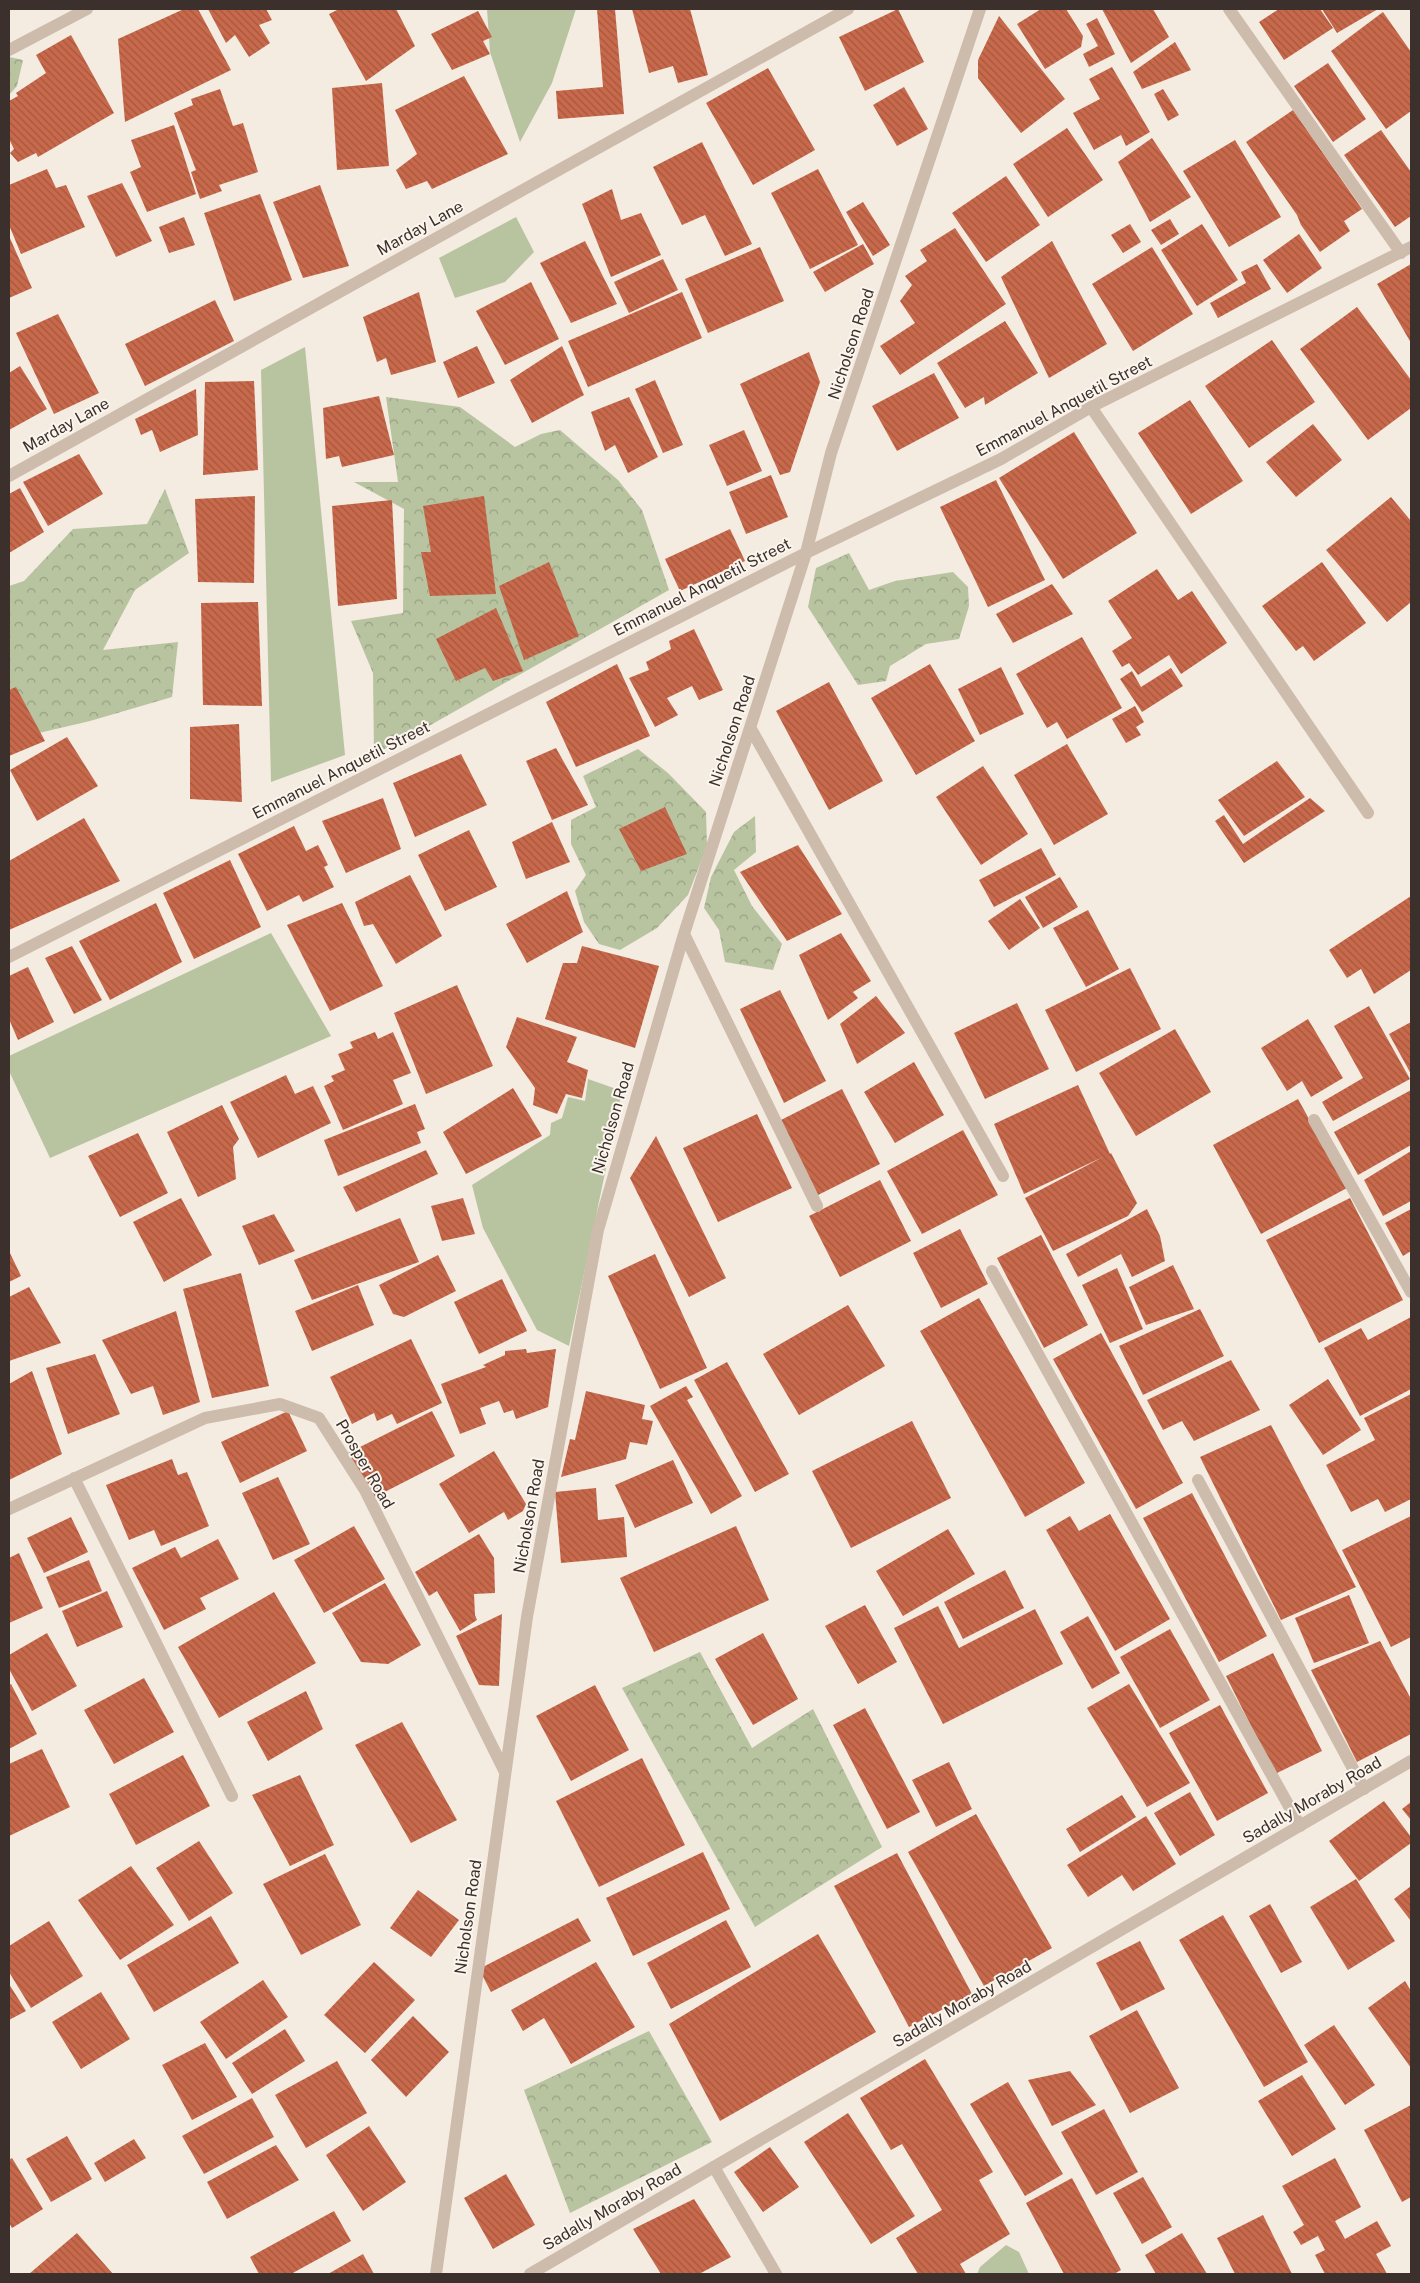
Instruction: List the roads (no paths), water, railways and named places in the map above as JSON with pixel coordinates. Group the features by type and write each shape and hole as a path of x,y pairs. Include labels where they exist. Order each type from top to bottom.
{"street":[{"path":"9,50 87,9"},
{"name":"Marday Lane","path":"9,476 848,9"},
{"name":"Nicholson Road","path":"436,2274 527,1617 598,1230 684,934 806,553 831,453 980,9"},
{"path":"1229,9 1406,250"},
{"name":"Emmanuel Anquetil Street","path":"9,958 806,553 1001,459 1091,407 1406,250"},
{"path":"1091,407 1368,813"},
{"path":"751,729 1004,1176"},
{"path":"684,934 817,1206"},
{"path":"1314,1120 1411,1292"},
{"path":"992,1271 1300,1826"},
{"name":"Prosper Road","path":"9,1509 206,1418 280,1404 318,1418 365,1490 505,1772"},
{"path":"74,1478 232,1796"},
{"path":"1198,1480 1364,1789"},
{"name":"Sadally Moraby Road","path":"530,2274 1411,1761"},
{"path":"714,2167 776,2274"}]}
